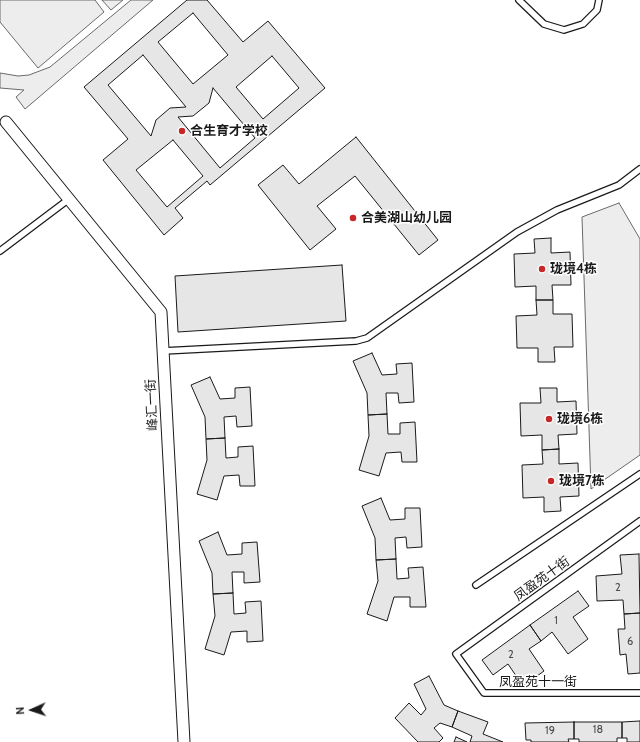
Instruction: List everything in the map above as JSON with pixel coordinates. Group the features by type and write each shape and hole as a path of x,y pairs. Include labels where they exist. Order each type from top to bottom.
{"street":[{"name":"峰汇一街","path":"2,122 69,199 161,312 184,742"}],"lane":[{"path":"519,0 544,24 564,30 583,24 597,10 599,0"},
{"path":"163,352 356,341 367,338 479,257 517,232 557,210 618,185 640,169"},
{"path":"0,251 69,199"},
{"path":"476,585 640,474"},
{"name":"凤盈苑十街","path":"456,654 640,521"},
{"name":"凤盈苑十一街","path":"456,654 484,693 640,693"}],"shaded area":[{"path":"0,0 95,0 104,12 38,68 0,22"},
{"path":"102,0 123,0 111,10"},
{"path":"131,0 153,0 25,109 16,97 24,90 0,88 0,73 18,76 29,75 50,67"},
{"path":"619,203 640,239 640,455 591,489 582,217"}],"building":[{"path":"187,0 207,0 243,42 268,21 325,88 210,185 207,181 175,208 183,218 164,235 103,160 128,139 84,87","holes":["193,13 228,55 193,84 158,42","143,55 186,107 170,108 156,120 151,136 108,85","272,56 299,88 263,119 236,87","213,88 255,138 220,168 178,117 193,116 209,103","173,140 203,176 167,207 136,170"]},
{"path":"356,137 438,240 419,255 355,176 317,206 336,229 310,250 258,185 283,165 299,184"},
{"name":"珑境4栋","path":"551,238 551,253 570,252 571,285 552,285 553,300 536,300 536,286 515,287 514,254 535,253 534,239"},
{"path":"342,265 346,321 178,332 175,276"},
{"path":"536,300 553,300 553,314 572,314 573,347 554,347 555,362 538,362 538,348 517,348 516,316 537,315"},
{"path":"372,353 382,375 397,374 396,364 412,363 414,402 399,403 398,393 386,393 387,414 368,415 367,393 353,361"},
{"path":"210,377 220,399 235,398 235,388 250,387 252,426 237,427 236,416 224,417 225,438 206,439 205,417 191,385"},
{"name":"珑境6栋","path":"540,388 557,388 557,402 576,401 577,434 558,435 559,449 542,450 542,435 521,436 520,403 541,403"},
{"path":"387,414 388,434 400,434 400,423 415,422 417,462 402,462 401,452 386,453 379,476 359,470 369,436 368,415"},
{"path":"225,438 226,458 238,457 238,447 253,446 255,486 240,486 239,475 224,476 217,500 197,494 207,460 206,439"},
{"name":"珑境7栋","path":"559,449 559,464 578,463 579,496 560,497 561,511 544,512 544,497 523,498 522,465 543,464 542,450"},
{"path":"381,498 390,520 405,519 405,508 420,508 422,547 407,548 406,537 395,538 396,559 376,560 375,538 362,506"},
{"path":"218,532 227,555 242,554 242,543 257,542 260,582 244,583 244,572 232,572 233,593 213,594 212,573 199,541"},
{"path":"639,554 640,613 624,614 623,600 597,601 596,576 622,574 620,555"},
{"path":"396,559 397,579 409,578 408,568 423,567 426,607 410,607 410,597 394,597 387,621 367,614 378,581 376,560"},
{"path":"578,591 589,606 573,617 588,639 568,654 552,632 541,641 530,625"},
{"path":"233,593 234,614 246,613 245,602 261,601 263,641 247,642 247,631 231,632 224,655 205,649 215,616 213,594"},
{"path":"640,613 640,673 628,674 626,654 620,655 618,629 625,629 624,614"},
{"path":"530,625 541,641 529,649 544,671 523,686 508,664 493,675 482,660"},
{"path":"429,676 444,705 458,711 452,727 440,723 434,728 443,738 439,742 418,742 395,718 409,703 421,715 426,709 414,684"},
{"path":"458,711 488,722 483,734 503,742 470,742 472,736 452,727"},
{"path":"640,721 640,742 627,742 627,738 622,738 622,722"},
{"path":"574,722 574,739 568,739 569,742 531,742 531,740 526,740 525,723"},
{"path":"574,722 622,722 622,738 617,738 617,742 579,742 579,739 574,739"},
{"path":"456,737 467,742 454,742"}],"place":[{"name":"合生育才学校","path":"182,131"},
{"name":"合美湖山幼儿园","path":"353,218"},
{"name":"珑境4栋","path":"542,269"},
{"name":"珑境6栋","path":"549,419"},
{"name":"珑境7栋","path":"551,481"}]}
